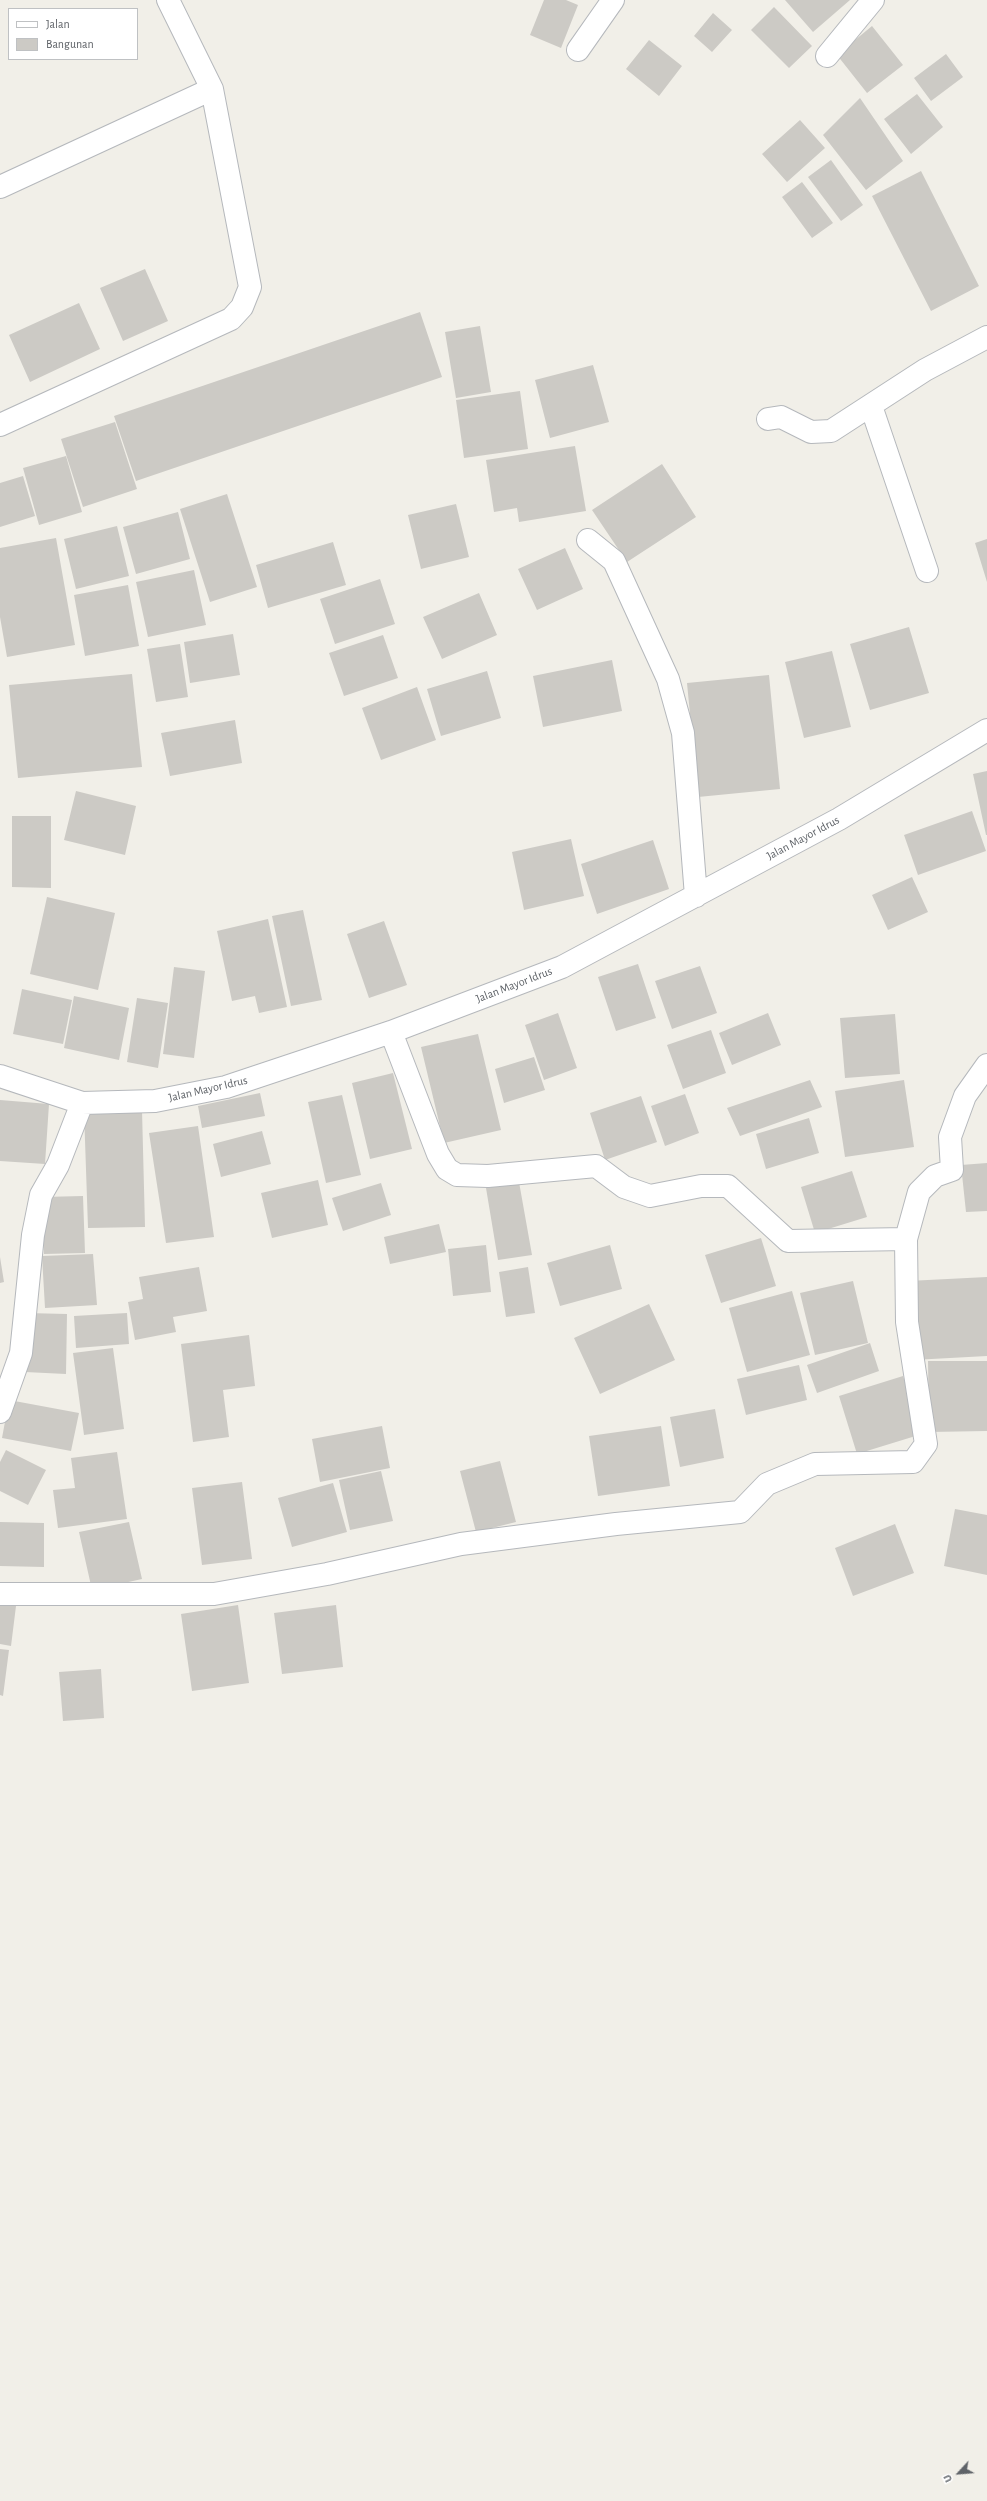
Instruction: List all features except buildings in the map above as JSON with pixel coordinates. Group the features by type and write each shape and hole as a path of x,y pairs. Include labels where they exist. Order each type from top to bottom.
{"street":[{"path":"0,425 232,319 242,307 250,287 212,88 168,0"},
{"path":"578,50 613,0"},
{"path":"827,56 873,0"},
{"path":"0,187 212,88"},
{"path":"768,419 781,417 811,432 831,431 925,370 987,337"},
{"path":"871,406 927,571"},
{"path":"588,540 614,561 668,679 683,733 696,896"},
{"name":"Jalan Mayor Idrus","path":"0,1076 82,1103 155,1101 226,1087 391,1032 562,967 839,819 987,730"},
{"path":"391,1032 438,1154 447,1169 457,1175 488,1176 596,1166 624,1187 650,1196 701,1186 728,1186 788,1241 906,1239"},
{"path":"0,1594 214,1594 327,1574 461,1544 616,1524 740,1512 767,1484 815,1464 913,1462 926,1444 907,1322 906,1239 919,1192 935,1176 952,1170 950,1137 965,1096 987,1065"},
{"path":"0,1412 21,1353 33,1235 41,1195 58,1165 82,1103"}]}
